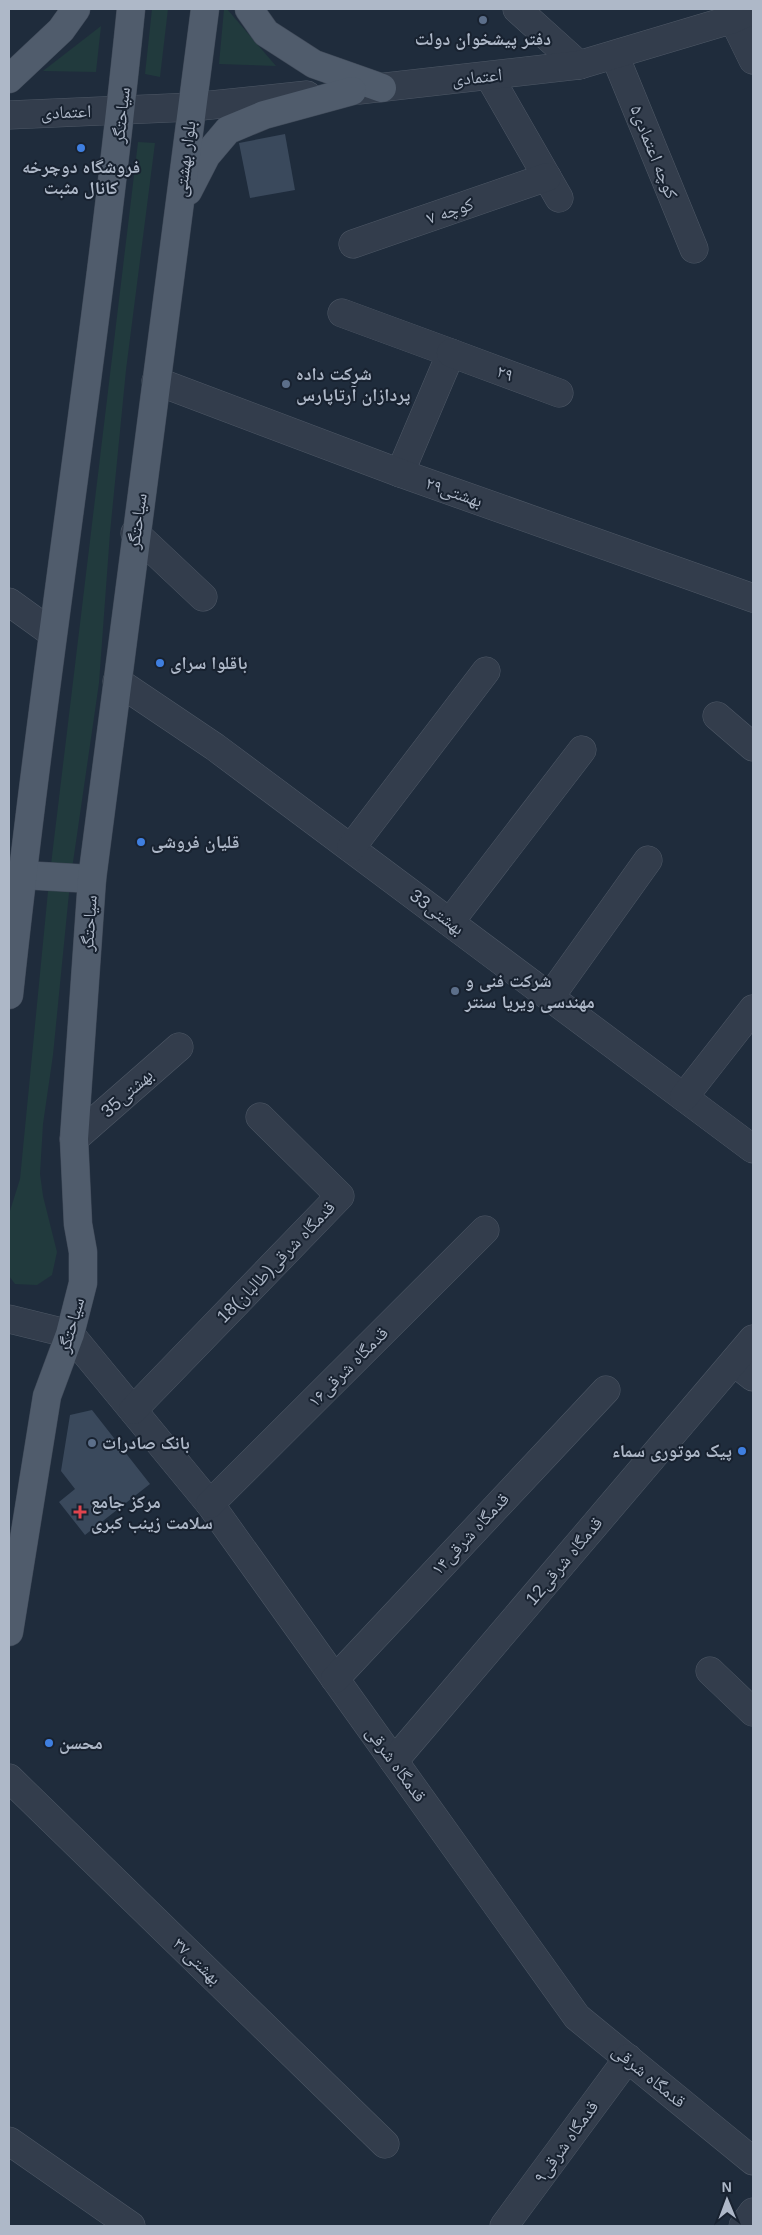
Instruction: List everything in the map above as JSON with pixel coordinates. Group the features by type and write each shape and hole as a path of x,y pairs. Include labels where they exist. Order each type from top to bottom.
{"main road":[{"path":"9,80 62,30 76,9"},
{"name":"سیاحتگر","path":"9,995 52,633 122,110 131,9"},
{"path":"192,107 205,9"},
{"path":"249,9 266,34 314,64 382,88"},
{"path":"179,210 206,156 228,130 264,115 352,90"},
{"name":"بلوار بهشتی","path":"179,210 192,107"},
{"name":"سیاحتگر","path":"9,1632 47,1396 70,1334 83,1283 83,1252 78,1224 74,1139 92,880 135,533 179,210"},
{"path":"22,875 92,880"}],"street":[{"path":"517,9 579,65"},
{"name":"اعتمادی","path":"9,114 192,107 382,88 579,65 615,56 743,14"},
{"path":"743,14 753,60"},
{"name":"کوچه اعتمادی۵","path":"615,56 694,249"},
{"name":"کوچه ۷","path":"352,244 553,188 489,76"},
{"name":"۲۹","path":"342,314 559,393"},
{"path":"400,473 451,354"},
{"name":"۲۹بهشتی","path":"156,381 400,473 753,598"},
{"path":"135,533 203,597"},
{"path":"9,602 52,633"},
{"path":"351,848 486,670"},
{"name":"33بهشتی","path":"117,681 216,747 753,1149"},
{"path":"717,716 753,747"},
{"path":"450,922 582,750"},
{"path":"550,996 648,860"},
{"path":"684,1097 753,1010"},
{"name":"بهشتی35","path":"74,1139 179,1047"},
{"name":"18قدمگاه شرقی(طالبان)","path":"133,1410 340,1196 260,1117"},
{"name":"قدمگاه شرقی۱۶","path":"210,1504 485,1230"},
{"path":"9,1319 70,1334"},
{"name":"قدمگاه شرقی","path":"70,1334 210,1504 577,2017 751,2154"},
{"name":"12قدمگاه شرقی","path":"394,1761 743,1369 753,1339"},
{"name":"قدمگاه شرقی۱۴","path":"335,1679 606,1390"},
{"path":"710,1671 753,1712"},
{"name":"بهشتی۳۷","path":"9,1778 385,2144"},
{"name":"قدمگاه شرقی۹","path":"504,2226 628,2058"},
{"path":"9,2141 131,2226"},
{"path":"743,2226 753,2212"}],"green space":[{"path":"152,9 168,9 160,77 145,74"},
{"path":"224,9 227,9 276,66 219,64"},
{"path":"101,26 96,72 43,71"},
{"path":"138,142 155,143 126,370 110,533 99,683 70,883 53,1055 43,1124 40,1174 43,1196 57,1252 52,1275 37,1285 15,1284 9,1276 9,1214 20,1179 49,881"}],"building":[{"path":"285,134 295,190 250,198 239,143"},
{"name":"بانک صادرات","path":"92,1410 150,1484 85,1535 59,1502 75,1489 61,1471 70,1415"}],"place":[{"name":"دفتر پیشخوان دولت","path":"483,20"},
{"name":"فروشگاه دوچرخه کانال مثبت","path":"81,148"},
{"name":"شرکت داده پردازان آرتاپارس","path":"286,384"},
{"name":"باقلوا سرای","path":"160,663"},
{"name":"قلیان فروشی","path":"141,842"},
{"name":"شرکت فنی و مهندسی ویریا سنتر","path":"455,991"},
{"name":"بانک صادرات","path":"92,1443"},
{"name":"پیک موتوری سماء","path":"742,1451"},
{"name":"مرکز جامع سلامت زینب کبری","path":"80,1512"},
{"name":"محسن","path":"49,1743"}]}
